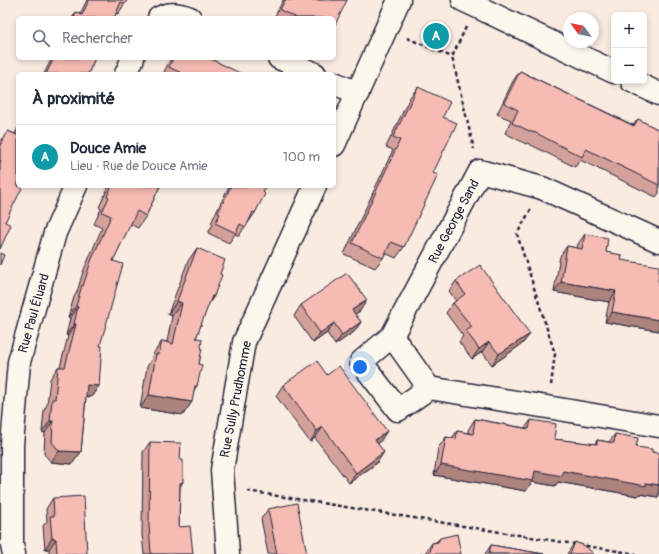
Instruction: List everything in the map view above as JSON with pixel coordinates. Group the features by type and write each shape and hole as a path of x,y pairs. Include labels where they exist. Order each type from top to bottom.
{"street":[{"path":"336,141 385,28 399,0"},
{"path":"470,3 611,71"},
{"path":"162,16 180,14 185,16"},
{"path":"127,72 132,60"},
{"path":"284,60 310,72"},
{"path":"336,84 358,93"},
{"path":"638,84 659,94"},
{"name":"Rue George Sand","path":"429,388 398,410 361,362 392,336 480,170 542,188 659,241"},
{"name":"Rue Paul Éluard","path":"14,554 12,545 6,443 19,362 55,233 75,188"},
{"name":"Rue Sully Prudhomme","path":"228,554 222,470 244,342 314,188"},
{"path":"392,336 429,388 659,426"}],"path":[{"path":"470,3 452,57 480,170"},
{"path":"385,28 452,57"},
{"path":"542,188 517,234 555,354 547,407"},
{"path":"223,487 636,554"}],"building":[{"path":"89,0 127,0 125,4 121,2 115,16 75,16 76,12 82,15"},
{"path":"285,0 347,0 336,23 336,16 293,16 280,10"},
{"path":"53,60 94,60 89,72 47,72"},
{"path":"172,60 213,60 238,72 179,72 169,67"},
{"path":"520,71 634,126 638,119 659,130 659,185 586,149 582,157 534,132 512,123 518,110 504,103"},
{"path":"418,87 450,102 443,117 457,123 433,173 438,175 404,247 391,242 383,258 352,243 400,140 393,137"},
{"path":"8,131 16,135 16,188 22,188 5,222 11,225 0,249 1,161 0,147"},
{"path":"111,188 159,188 146,216 137,211 113,261 123,264 100,346 102,346 99,386 87,385 81,452 59,451 52,442 53,421 50,421 52,399 55,399 58,367 65,367 76,324 74,324 78,307 76,306 82,285 83,286 91,261 111,216 102,212 109,197 107,196"},
{"path":"230,188 265,188 263,192 265,194 255,213 253,212 246,227 240,224 236,233 215,223 220,214 218,213"},
{"path":"585,234 608,238 606,252 622,255 621,260 659,266 659,320 612,312 616,291 561,282 567,246 582,249"},
{"path":"197,248 225,260 220,274 222,275 214,296 212,296 196,338 202,339 199,364 202,365 197,386 195,386 192,402 149,395 156,354 159,354 162,341 173,344 182,303 177,301"},
{"path":"0,253 4,255 0,265"},
{"path":"480,265 530,334 499,354 489,342 479,349 466,331 472,327 453,303 465,294 456,281"},
{"path":"347,273 367,300 352,310 361,322 342,335 334,323 320,333 301,305"},
{"path":"317,361 327,375 339,366 387,431 375,440 384,452 356,473 323,427 317,431 283,385"},
{"path":"475,419 529,429 531,420 556,424 554,439 597,444 597,440 614,443 615,434 638,438 636,447 652,449 652,452 659,453 659,485 646,483 646,486 563,471 562,476 535,471 533,481 441,465 446,437 456,439 457,431 473,434"},
{"path":"150,442 181,443 180,460 183,460 183,482 180,483 179,527 190,526 193,554 151,554 149,525"},
{"path":"84,496 87,554 57,554 56,539 52,538 50,516 54,516 53,498"},
{"path":"297,503 307,554 277,554 268,509"},
{"path":"457,534 461,554 420,554 430,552 432,543 438,542 440,538"},
{"path":"575,542 585,546 594,554 570,554"},
{"path":"491,545 544,554 489,554"}],"place":[{"name":"Douce Amie","path":"436,36"}]}
